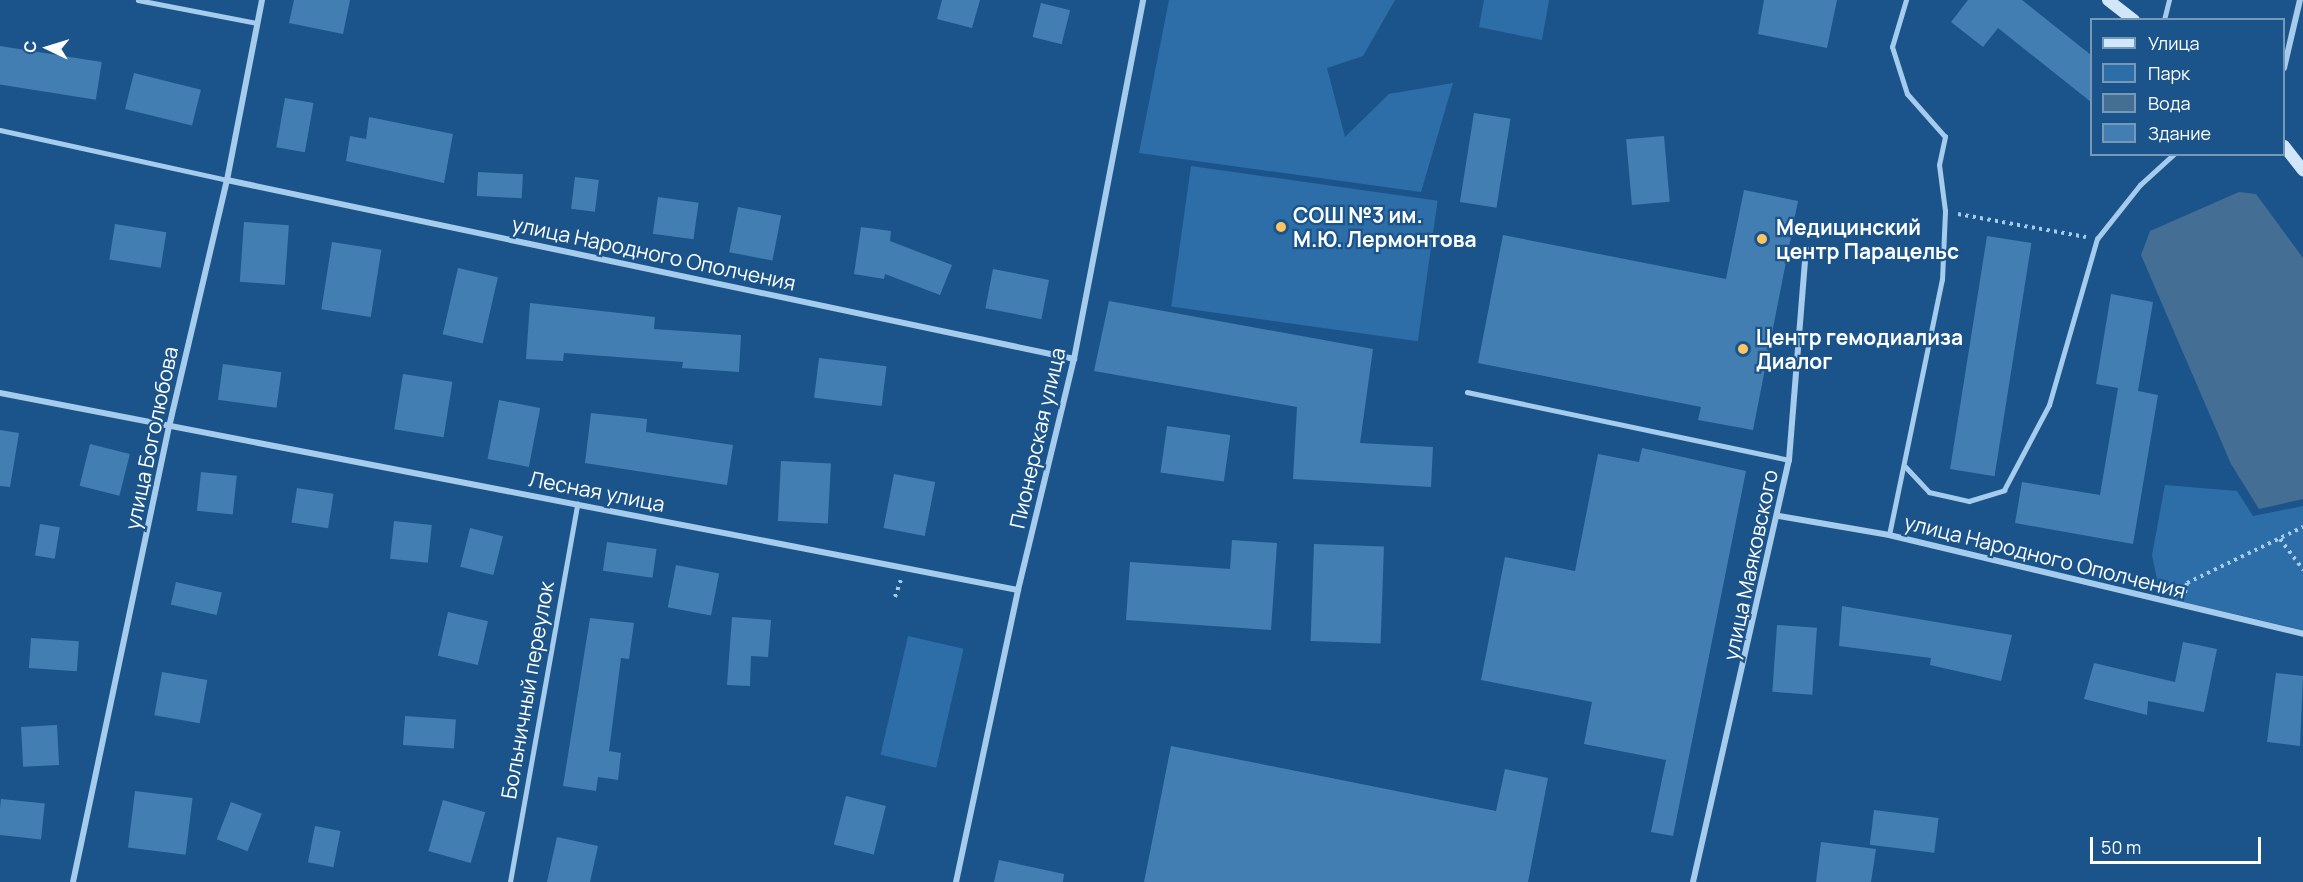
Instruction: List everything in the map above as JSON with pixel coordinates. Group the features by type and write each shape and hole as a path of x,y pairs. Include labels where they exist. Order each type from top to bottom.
{"main road":[{"path":"2108,0 2131,18"},
{"path":"2285,148 2303,170"}],"street":[{"name":"улица Боголюбова","path":"73,882 169,427 227,180 262,0"},
{"name":"Пионерская улица","path":"956,882 1018,590 1074,358 1143,0"},
{"path":"2285,60 2300,0"},
{"name":"улица Народного Ополчения","path":"227,180 1074,358"},
{"name":"улица Маяковского","path":"1693,882 1779,516 1790,460 1806,249"},
{"name":"Лесная улица","path":"0,393 1018,590"},
{"name":"улица Народного Ополчения","path":"1779,516 1889,535 2303,634"}],"lane":[{"path":"138,0 257,23"},
{"path":"1889,535 1906,467 1921,371 1942,280 1945,211 1939,165 1945,136 1907,94 1892,47 1906,0"},
{"path":"2164,18 2169,0"},
{"path":"0,130 227,180"},
{"path":"1906,467 1929,492 1969,501 2004,490 2049,405 2097,239 2140,185 2172,156"},
{"path":"1467,392 1790,460"},
{"name":"Больничный переулок","path":"510,882 577,504"}],"path":[{"path":"1945,211 2097,239"},
{"path":"2196,595 2185,593 2187,583 2303,527"},
{"path":"2280,539 2303,570"}],"green space":[{"path":"1169,0 1395,0 1363,56 1327,68 1345,137 1389,94 1453,83 1421,192 1139,153"},
{"path":"1484,0 1549,0 1542,40 1479,27"},
{"path":"1191,166 1438,201 1418,341 1171,307"},
{"path":"2165,485 2237,491 2253,516 2303,506 2303,630 2170,599 2158,584 2152,555"},
{"path":"908,636 964,649 936,768 881,755"}],"water":[{"path":"2239,192 2256,194 2303,258 2303,499 2259,509 2231,464 2141,255 2150,231"}],"building":[{"path":"294,0 350,0 343,34 289,23"},
{"path":"942,0 980,0 972,28 937,19"},
{"path":"1764,0 1837,0 1827,48 1758,34"},
{"path":"1968,0 2022,0 2090,54 2090,101 1998,28 1983,47 1951,22"},
{"path":"1041,3 1070,10 1062,44 1033,37"},
{"path":"0,46 102,62 96,100 0,84"},
{"path":"134,73 201,90 192,126 125,109"},
{"path":"285,98 314,103 305,152 276,147"},
{"path":"1474,113 1511,119 1496,208 1460,202"},
{"path":"369,117 453,134 444,183 346,161 350,136 366,139"},
{"path":"1664,136 1670,202 1632,205 1626,139"},
{"path":"478,172 523,174 522,198 477,196"},
{"path":"575,177 599,180 595,212 571,209"},
{"path":"1744,190 1798,201 1753,430 1698,420 1701,407 1478,363 1503,235 1726,279"},
{"path":"658,197 699,203 693,239 653,234"},
{"path":"738,207 781,215 772,261 729,252"},
{"path":"244,222 289,225 285,285 240,282"},
{"path":"115,224 166,232 161,268 109,260"},
{"path":"861,227 891,231 890,241 952,265 940,295 885,274 884,279 854,274"},
{"path":"1987,236 2031,243 1995,476 1950,469"},
{"path":"332,242 381,250 371,317 321,309"},
{"path":"458,268 498,277 483,343 443,334"},
{"path":"993,269 1049,280 1041,319 985,308"},
{"path":"2111,294 2153,302 2138,391 2158,395 2133,544 2015,523 2022,482 2100,495 2118,388 2096,384"},
{"path":"1109,301 1373,349 1360,443 1433,447 1431,487 1293,479 1297,407 1094,371"},
{"path":"530,303 655,317 654,329 741,335 739,372 682,368 683,362 564,353 563,361 526,359"},
{"path":"819,358 886,366 882,406 814,398"},
{"path":"223,364 281,372 276,408 218,400"},
{"path":"403,374 452,382 444,437 394,429"},
{"path":"499,400 540,408 529,467 488,459"},
{"path":"591,413 647,419 646,432 733,445 727,485 585,463"},
{"path":"1167,426 1230,435 1224,481 1160,473"},
{"path":"0,430 19,433 10,487 0,486"},
{"path":"90,444 130,454 119,496 80,486"},
{"path":"1642,448 1746,471 1673,836 1651,832 1666,760 1584,744 1592,702 1481,680 1505,557 1575,571 1598,454 1639,462"},
{"path":"781,461 831,464 828,524 778,521"},
{"path":"201,472 237,476 233,515 197,511"},
{"path":"894,474 935,482 925,536 884,528"},
{"path":"297,488 334,494 328,528 292,523"},
{"path":"394,521 432,525 428,563 390,559"},
{"path":"40,524 60,527 55,559 35,556"},
{"path":"470,528 503,536 493,575 460,567"},
{"path":"1232,540 1277,543 1271,630 1126,620 1130,562 1230,569"},
{"path":"607,542 657,549 652,578 603,571"},
{"path":"1314,544 1384,546 1381,643 1311,641"},
{"path":"676,565 719,573 711,616 668,607"},
{"path":"176,582 222,593 217,615 171,604"},
{"path":"1842,606 2012,635 2001,681 1930,665 1931,658 1839,646"},
{"path":"448,612 488,621 478,665 438,656"},
{"path":"732,617 771,620 768,657 751,656 750,686 727,685"},
{"path":"590,618 634,623 629,659 621,658 609,751 621,753 618,780 598,777 596,791 563,786"},
{"path":"1777,625 1817,628 1812,695 1772,692"},
{"path":"31,638 79,641 77,671 29,668"},
{"path":"2183,642 2217,649 2204,712 2148,701 2147,715 2084,699 2094,663 2175,682"},
{"path":"162,672 207,680 200,723 154,715"},
{"path":"2276,673 2303,676 2300,746 2267,742"},
{"path":"405,716 456,720 454,748 403,745"},
{"path":"57,725 59,765 23,767 21,727"},
{"path":"1171,746 1496,811 1505,769 1548,778 1528,882 1144,882"},
{"path":"135,791 193,798 186,855 128,848"},
{"path":"846,796 886,806 874,854 834,845"},
{"path":"1,799 45,804 41,839 0,835"},
{"path":"443,800 485,812 471,863 428,851"},
{"path":"231,802 262,814 247,851 217,839"},
{"path":"1874,810 1939,818 1934,853 1870,845"},
{"path":"315,826 341,831 333,867 308,862"},
{"path":"557,837 598,846 590,882 547,882"},
{"path":"1821,842 1876,849 1871,882 1816,882"},
{"path":"999,860 1064,874 1063,882 994,882"}],"place":[{"name":"СОШ №3 им. М.Ю. Лермонтова","path":"1281,227"},
{"name":"Медицинский центр Парацельс","path":"1762,239"},
{"name":"Центр гемодиализа Диалог","path":"1743,349"}]}
